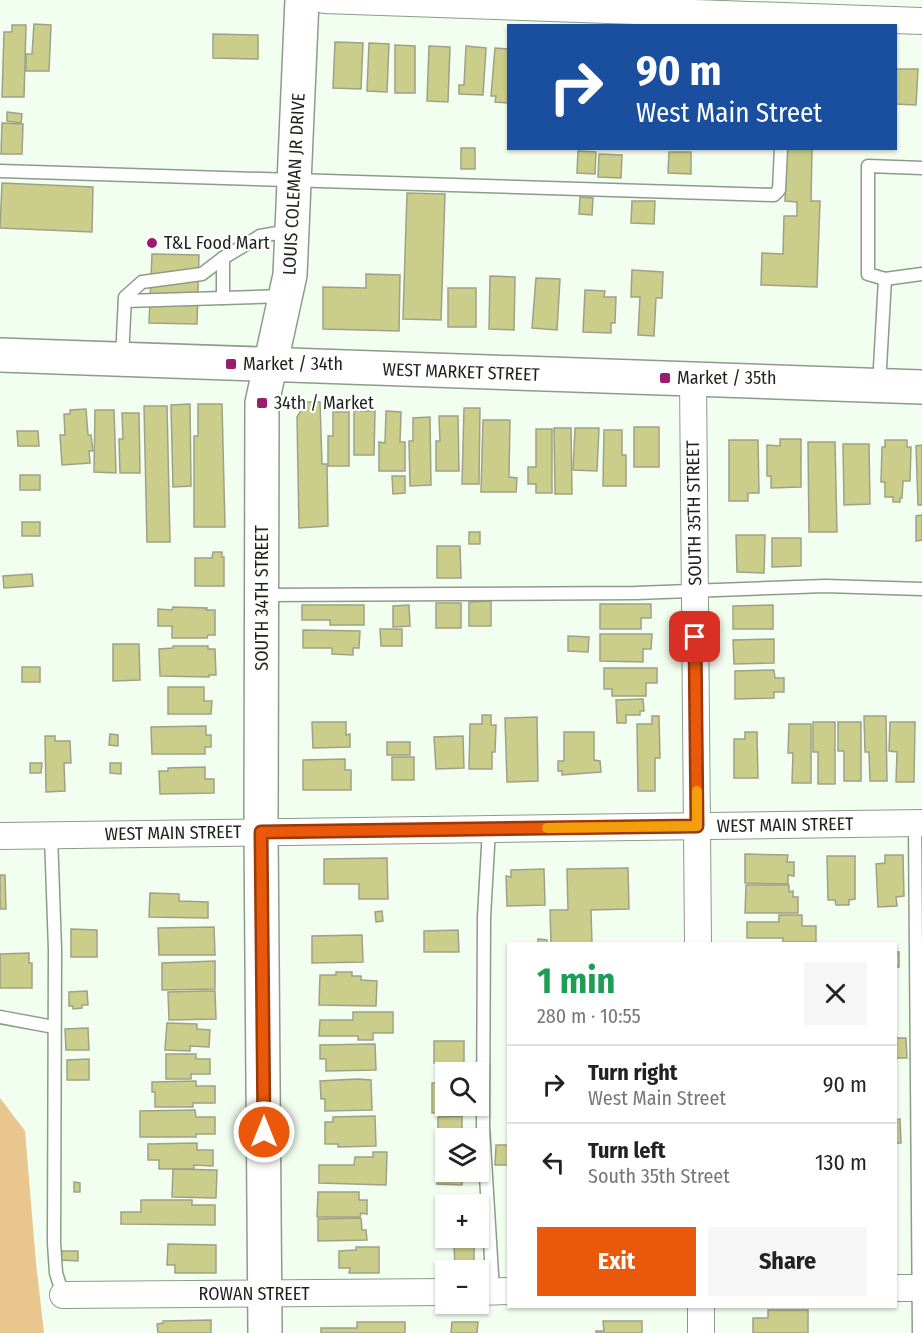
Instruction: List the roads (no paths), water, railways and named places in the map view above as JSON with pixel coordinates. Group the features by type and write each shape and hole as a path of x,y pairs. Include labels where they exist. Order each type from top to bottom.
{"street":[{"name":"LOUIS COLEMAN JR DRIVE","path":"269,365 290,275 296,181 302,0"},
{"path":"324,0 494,3 785,21 922,21"},
{"name":"WEST MARKET STREET","path":"0,355 922,387"},
{"name":"SOUTH 34TH STREET","path":"266,1333 261,832 262,403 269,365"},
{"name":"SOUTH 35TH STREET","path":"693,380 698,942"},
{"name":"WEST MAIN STREET","path":"0,836 918,823"},
{"name":"ROWAN STREET","path":"63,1295 435,1292"},
{"path":"701,1308 701,1333"}],"lane":[{"path":"0,171 774,195 779,190 781,150"},
{"path":"922,168 868,166 868,274 885,279 922,274"},
{"path":"122,359 125,297 142,282 202,274 223,258 260,236 293,231"},
{"path":"222,298 223,258"},
{"path":"879,386 885,279"},
{"path":"125,301 285,296"},
{"path":"262,595 624,593 825,586 922,589"},
{"path":"918,823 912,1288 919,1333"},
{"path":"489,829 484,917 483,1127 493,1292"},
{"path":"51,835 55,950 54,1243 56,1273 63,1295"},
{"path":"0,1017 54,1027"}],"place":[{"name":"T&L Food Mart","path":"152,243"},
{"name":"Market / 34th","path":"231,364"},
{"name":"Market / 35th","path":"665,378"},
{"name":"34th / Market","path":"262,403"}]}
